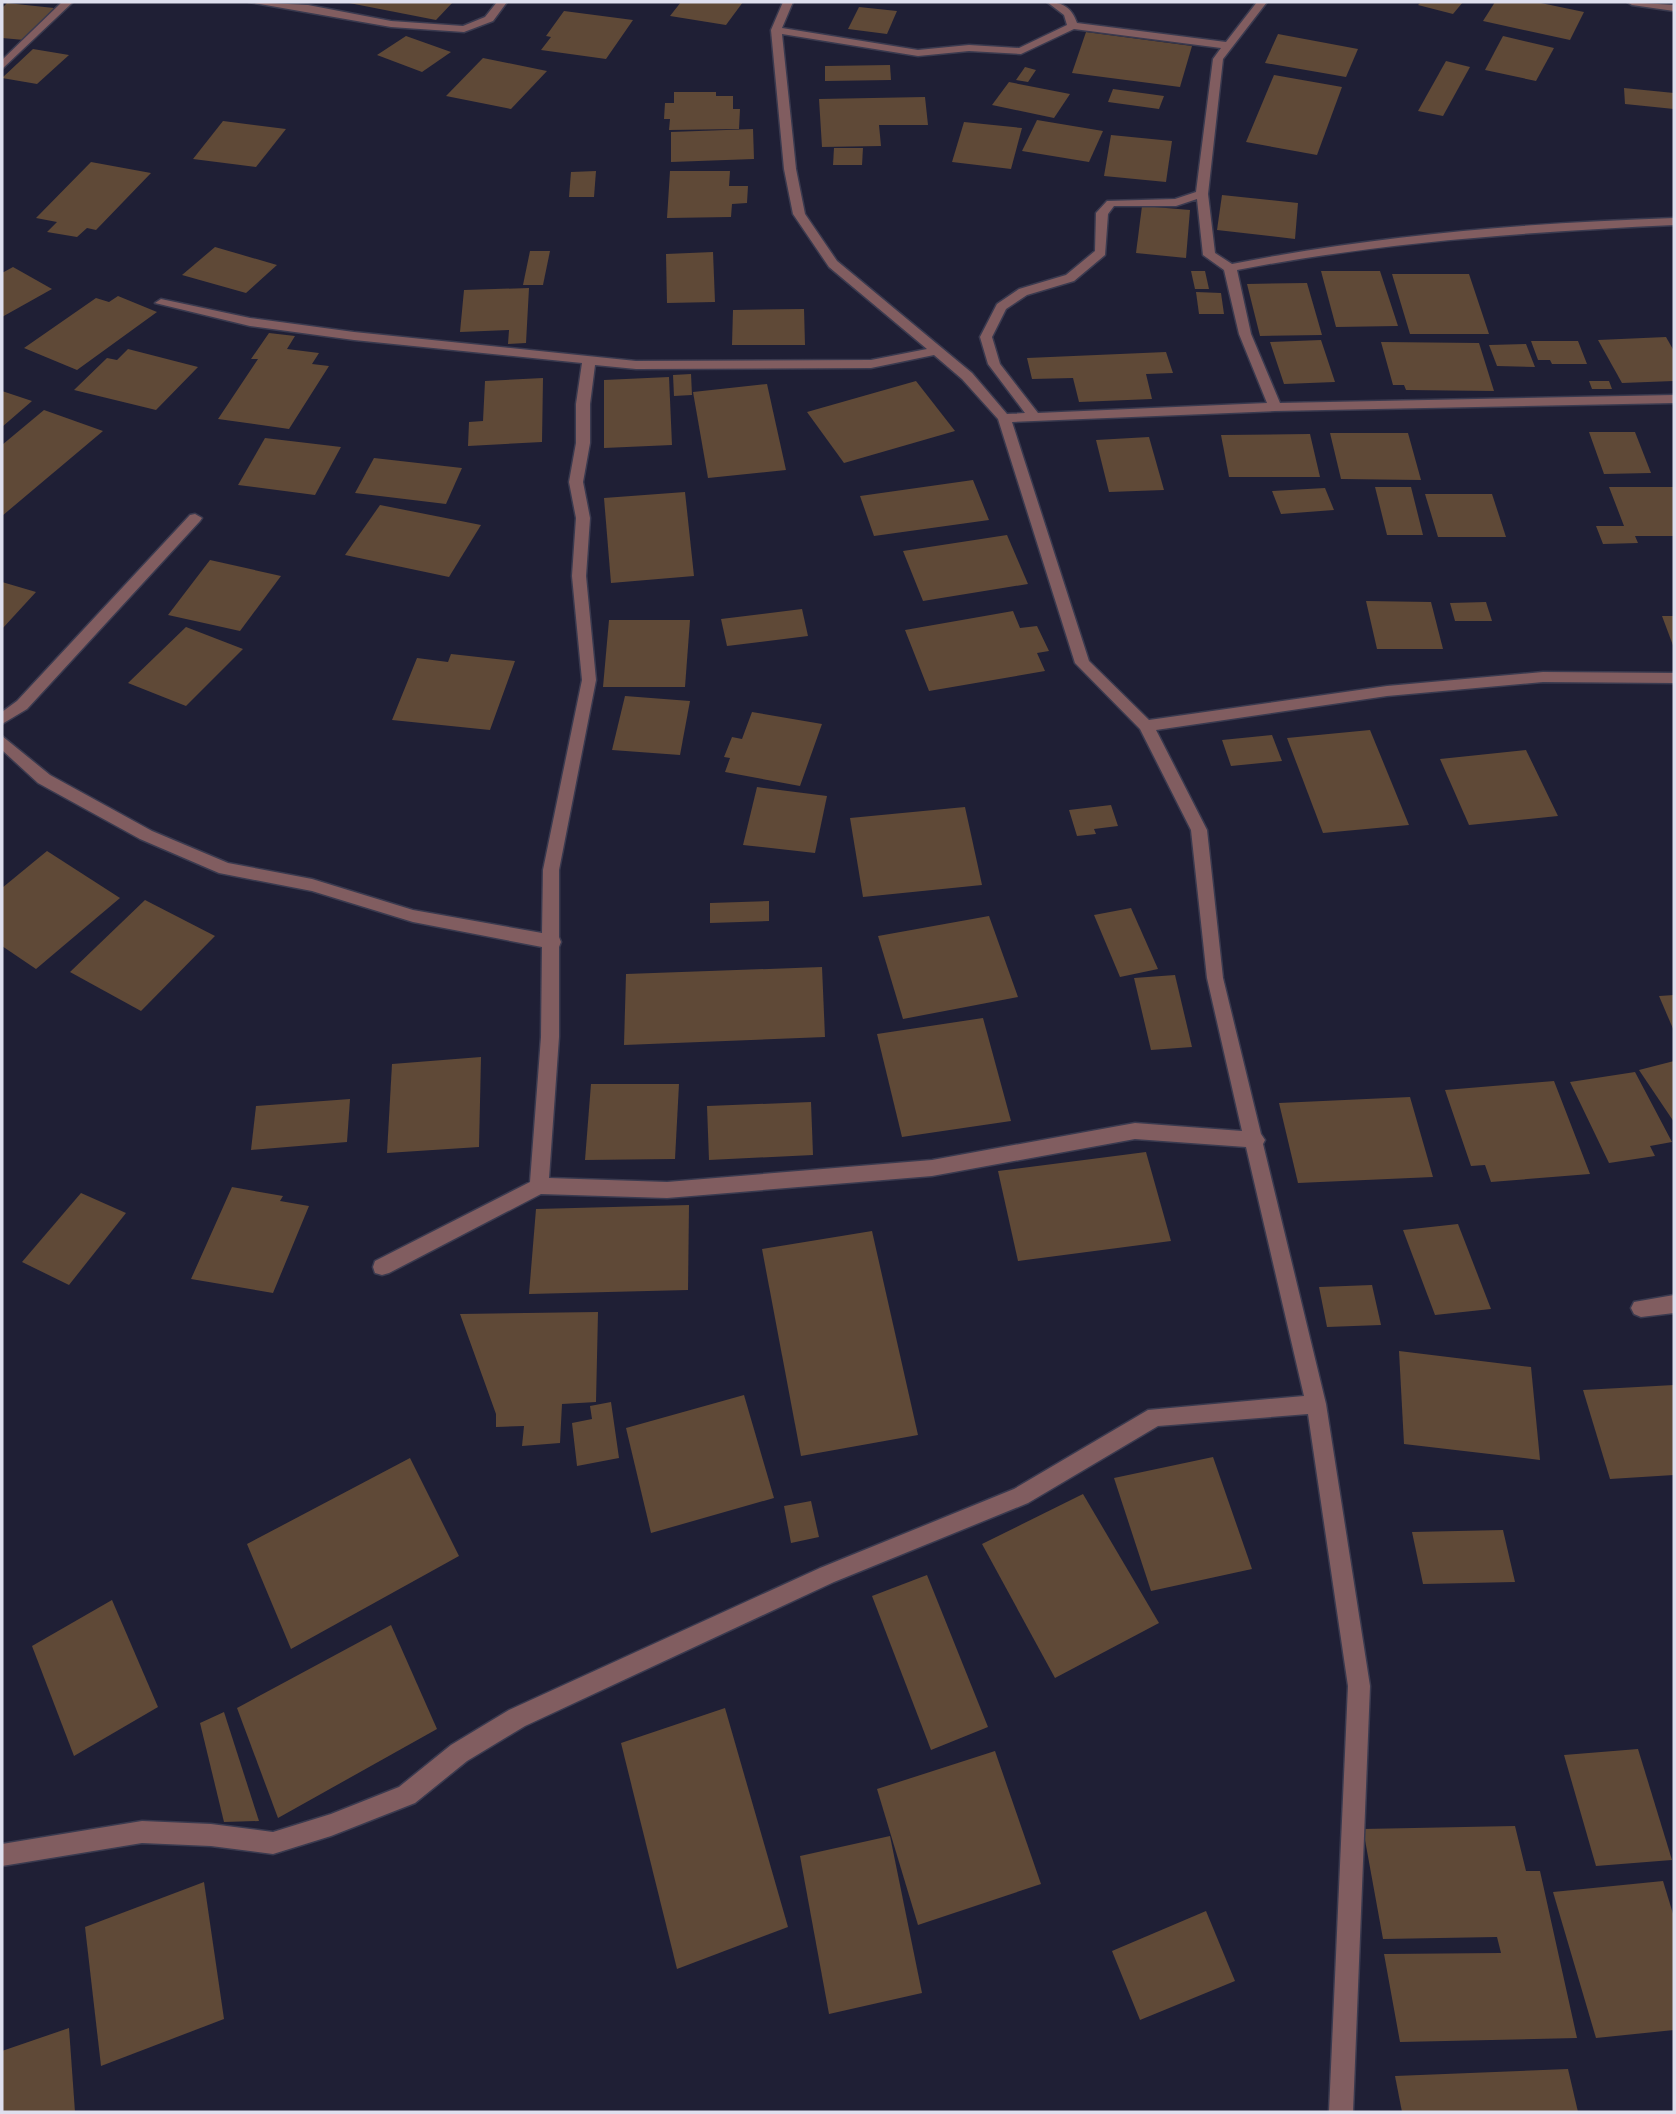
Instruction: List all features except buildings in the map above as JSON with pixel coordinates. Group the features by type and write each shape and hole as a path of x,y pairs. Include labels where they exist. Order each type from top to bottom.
{"street":[{"path":"2,66 68,2"},
{"path":"254,2 312,5 391,24 464,29 489,19 502,2"},
{"path":"788,2 776,30 790,169 799,214 834,264 967,376 1004,418 1083,663 1146,726 1199,830 1215,978 1256,1140 1316,1404 1359,1686 1340,2112"},
{"path":"1052,2 1069,14 1073,26"},
{"path":"1262,2 1226,45 1218,59 1202,194 1209,255 1230,268 1286,256 1465,233 1674,222"},
{"path":"1632,2 1674,8"},
{"path":"776,30 918,53 969,48 1021,51 1073,26 1226,45"},
{"path":"1034,416 994,364 986,337 1001,307 1023,292 1070,278 1101,252 1102,213 1111,203 1176,202 1202,194"},
{"path":"1230,268 1245,334 1275,407"},
{"path":"162,303 250,321 354,336 636,365 871,364 935,351"},
{"path":"539,1186 552,942 551,870 589,680 579,576 583,518 576,482 583,443 583,404 589,360"},
{"path":"1004,418 1275,407 1674,399"},
{"path":"2,719 22,705 195,518"},
{"path":"1146,726 1387,691 1543,677 1674,678"},
{"path":"2,742 44,779 146,835 225,869 312,885 413,916 552,942"},
{"path":"382,1267 539,1186 667,1190 919,1169 1135,1131 1256,1140"},
{"path":"1641,1308 1674,1304"},
{"path":"2,1855 142,1832 211,1835 273,1843 331,1825 407,1794 459,1753 517,1718 827,1576 1021,1496 1155,1416 1316,1404"}]}
